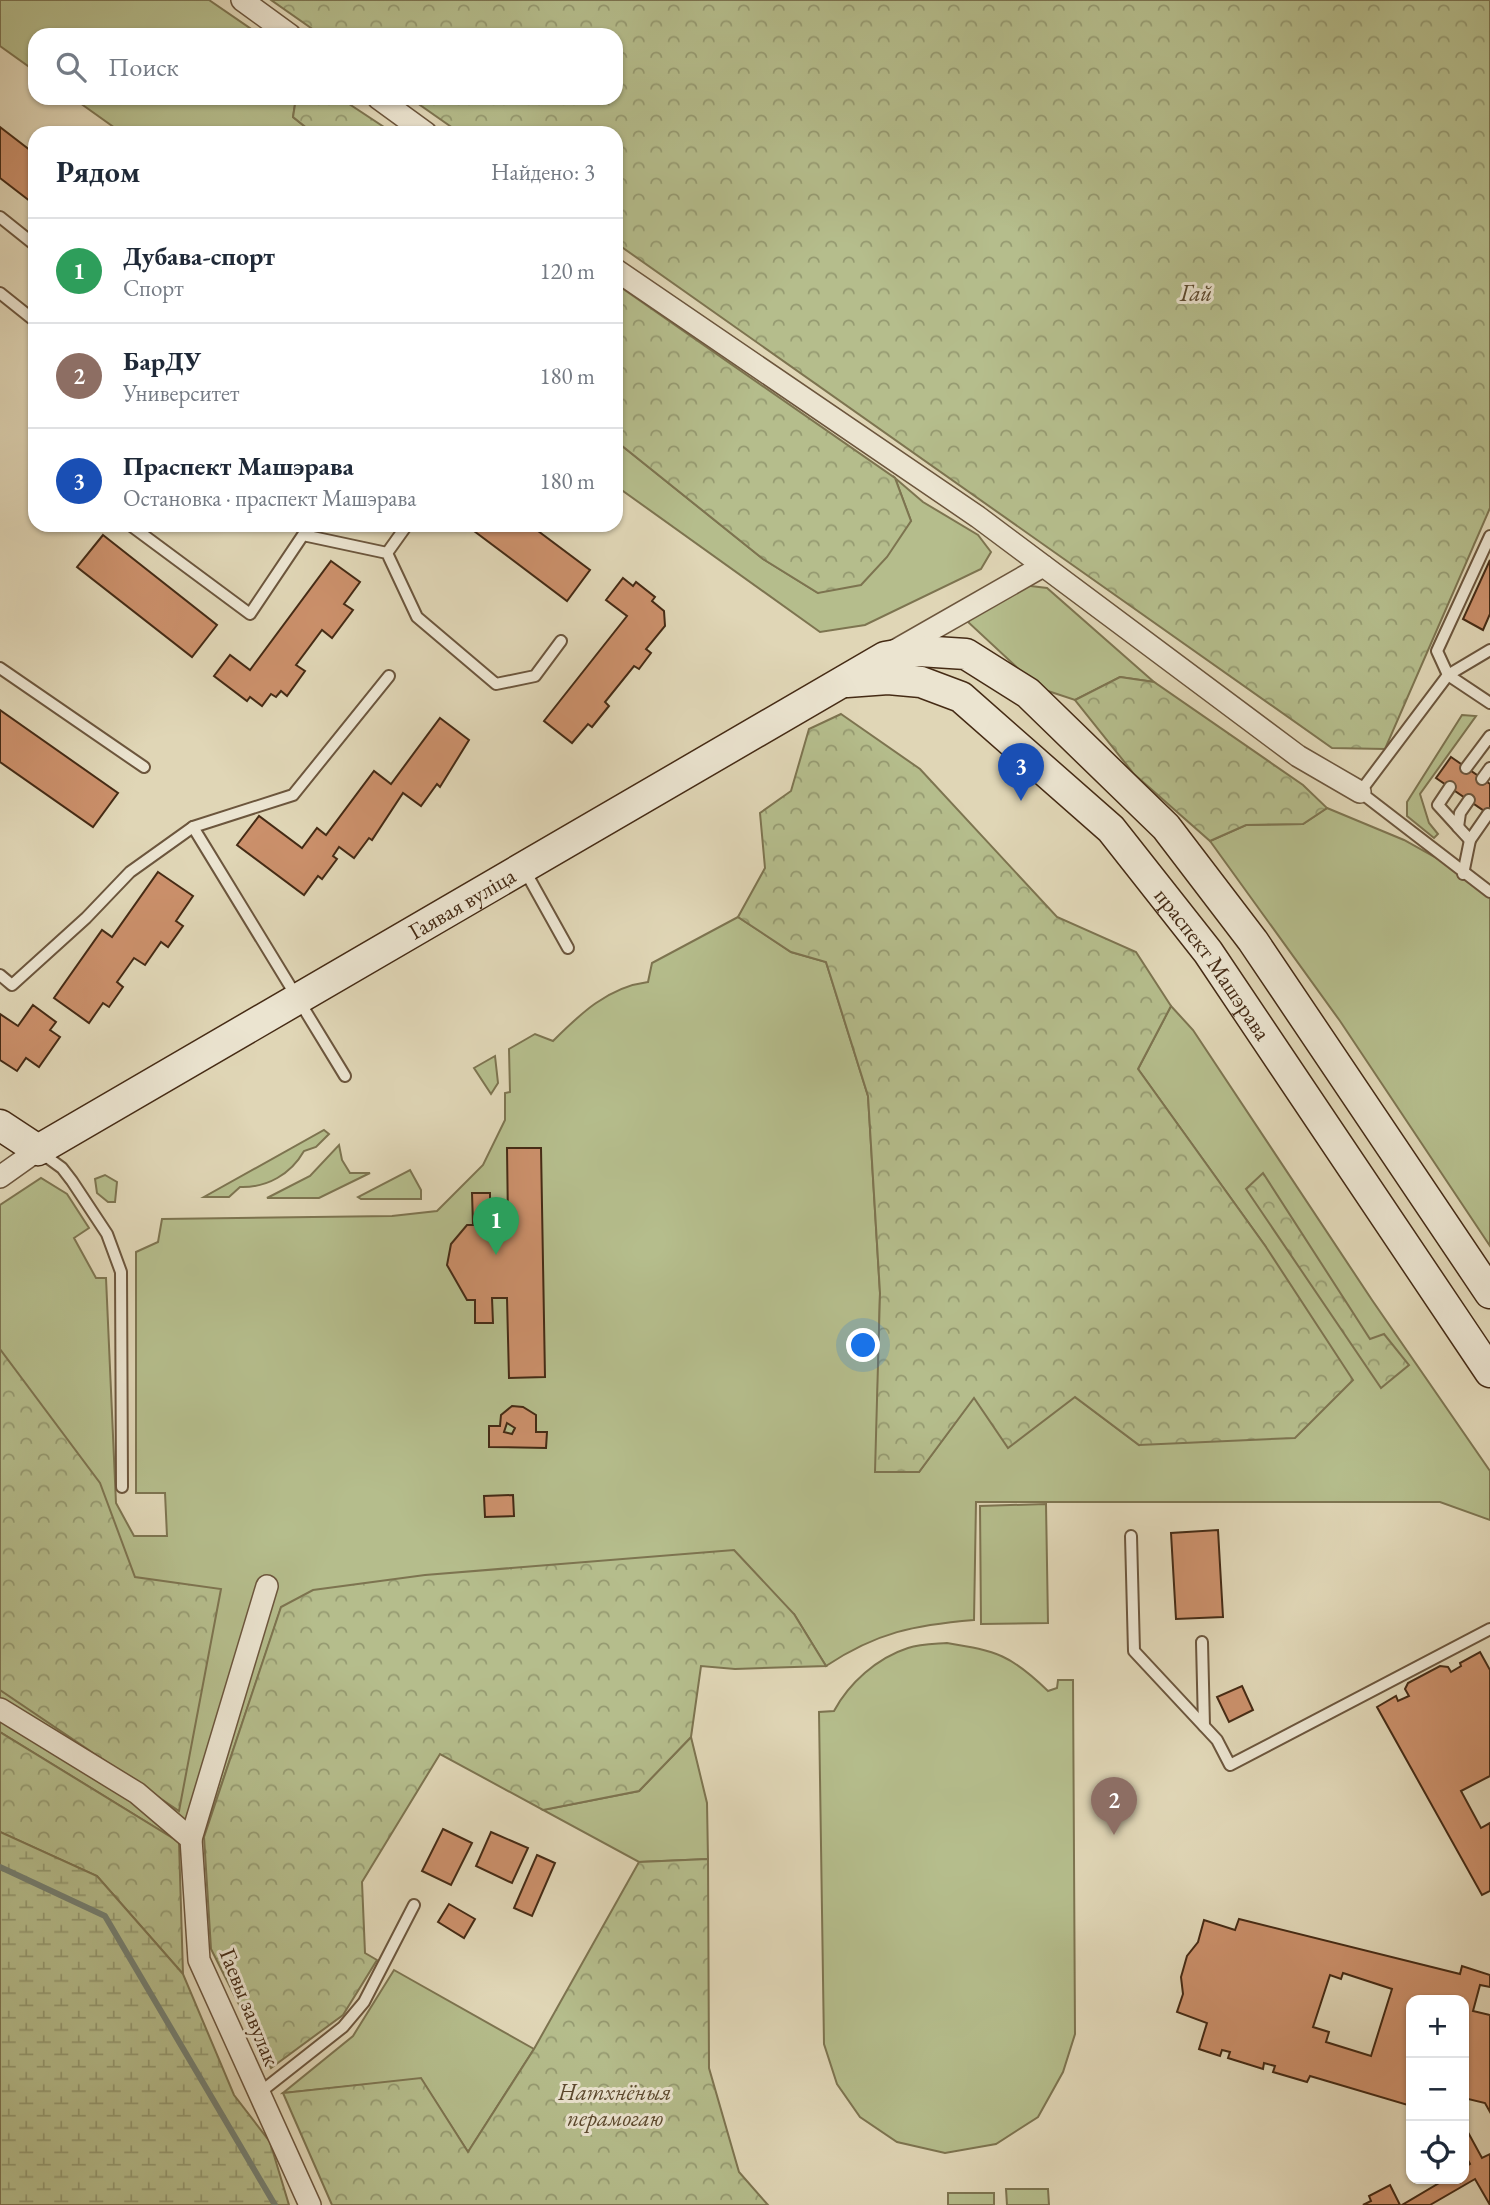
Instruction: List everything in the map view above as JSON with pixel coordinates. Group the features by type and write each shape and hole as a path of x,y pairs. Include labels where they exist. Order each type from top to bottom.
{"main road":[{"name":"праспект Машэрава","path":"885,657 919,651 966,654 1028,693 1166,827 1253,941 1490,1293"},
{"name":"Гаявая вуліца","path":"38,1150 885,657"},
{"name":"праспект Машэрава","path":"839,682 888,679 921,682 961,697 1111,829 1208,952 1490,1372"},
{"path":"0,1125 38,1150"}],"street":[{"path":"242,0 280,28"},
{"path":"388,105 416,126"},
{"path":"623,275 978,517 1298,756 1360,792"},
{"path":"885,657 1043,566"},
{"name":"Гаявая вуліца","path":"0,1177 38,1150"},
{"path":"0,1709 137,1793 191,1839 267,1586"},
{"name":"Гаевы завулак","path":"191,1839 199,1960 310,2205"}],"lane":[{"path":"0,217 28,239"},
{"path":"0,293 28,315"},
{"path":"139,532 250,614 303,536 387,553"},
{"path":"387,553 402,532"},
{"path":"1490,536 1437,651 1448,676 1490,703"},
{"path":"387,553 417,617 496,684 535,677 561,640"},
{"path":"1490,650 1448,676 1360,792 1463,874 1490,892"},
{"path":"0,668 144,767"},
{"path":"0,975 12,985 86,918 130,872 194,827 293,795 389,676"},
{"path":"1466,768 1490,736"},
{"path":"1482,779 1490,768"},
{"path":"1450,787 1438,805 1470,840"},
{"path":"1458,827 1460,813 1469,800"},
{"path":"1463,874 1470,840 1488,814"},
{"path":"194,827 345,1076"},
{"path":"523,866 568,948"},
{"path":"38,1150 62,1168 72,1181 107,1234 121,1272 122,1487"},
{"path":"1131,1536 1134,1651 1217,1740 1230,1765 1490,1629"},
{"path":"1202,1642 1204,1726"},
{"path":"258,2094 343,2027 364,2002 414,1905"}],"green space":[{"path":"0,0 209,0 250,28 28,28 28,66 0,46"},
{"name":"Гай","path":"271,0 1490,0 1490,508 1385,749 1332,748 623,248 623,126 450,126 420,105 623,105 623,28 311,28"},
{"path":"83,105 295,105 293,117 304,126 112,126"},
{"path":"295,105 351,105 382,126 304,126 293,117"},
{"path":"623,289 895,478 911,521 887,557 861,585 818,593 763,559 623,447"},
{"path":"623,447 763,559 818,593 911,521 895,478 923,502 978,535 991,552 981,569 865,625 820,632 623,491"},
{"path":"998,582 1047,588 1154,682 1120,677 1075,700 1039,688 968,622"},
{"path":"1120,677 1154,682 1303,785 1327,808 1303,824 1246,825 1210,841 1134,774 1075,700"},
{"path":"841,714 920,769 1057,917 1136,952 1171,1006 1138,1069 1266,1247 1353,1380 1295,1438 1139,1445 1075,1397 1008,1448 974,1398 919,1472 875,1472 880,1293 868,1096 826,962 791,952 738,917 765,868 760,813 791,791 809,729"},
{"path":"1462,715 1476,716 1420,794 1429,823 1438,834 1434,838 1407,816 1407,802"},
{"path":"1327,808 1404,840 1490,888 1490,1246 1340,1021 1210,841 1246,825 1303,824"},
{"path":"738,917 791,952 826,962 868,1096 880,1293 876,1471 919,1472 974,1397 1075,1397 1139,1445 1266,1247 1138,1069 1171,1006 1193,1030 1372,1300 1490,1471 1490,1520 1440,1502 976,1502 974,1620 897,1632 862,1645 826,1666 794,1614 281,1608 204,1837 183,1821 179,1842 0,1732 0,1205 41,1178 67,1194 89,1228 74,1238 96,1278 106,1278 116,1503 134,1536 167,1536 165,1493 136,1493 136,1252 158,1242 162,1219 392,1216 437,1211 483,1165 505,1120 505,1093 510,1092 509,1049 535,1034 553,1041 584,1012 607,996 648,982 652,963"},
{"path":"495,1056 498,1083 491,1094 474,1068"},
{"path":"324,1130 329,1134 316,1147 304,1151 285,1173 277,1178 260,1185 240,1187 229,1197 204,1197"},
{"path":"339,1145 342,1160 350,1173 370,1173 319,1198 267,1198 310,1176"},
{"path":"410,1170 421,1190 421,1199 358,1197"},
{"path":"1263,1173 1370,1339 1384,1334 1409,1365 1381,1388 1246,1189"},
{"path":"105,1175 117,1182 115,1202 108,1202 97,1193 95,1179"},
{"path":"0,1349 100,1483 135,1577 221,1589 179,1811 0,1690"},
{"path":"1046,1504 1048,1623 981,1624 980,1506"},
{"path":"734,1550 794,1614 826,1666 735,1669 701,1666 691,1737 639,1791 543,1810 440,1754 362,1882 365,1953 377,1960 343,2015 271,2068 211,1949 204,1837 281,1607 313,1590 425,1575"},
{"path":"947,1643 1002,1656 1024,1669 1048,1691 1057,1688 1058,1680 1073,1680 1075,2034 1063,2072 1038,2117 996,2144 945,2153 897,2142 860,2117 837,2084 824,2044 819,1712 834,1711 856,1681 885,1658 913,1647"},
{"path":"0,1732 179,1842 183,1974 97,1876 0,1832"},
{"path":"691,1737 707,1803 708,1859 639,1862 543,1810 639,1791"},
{"path":"0,1832 97,1876 183,1974 234,2095 270,2142 289,2205 0,2205"},
{"name":"Натхнёныя перамогаю","path":"708,1859 709,2068 739,2172 768,2205 332,2205 283,2093 421,2078 468,2152 534,2049 639,1862"},
{"path":"394,1970 534,2049 468,2152 421,2079 283,2093 353,2036"},
{"path":"1006,2189 1048,2189 1049,2205 1007,2205"},
{"path":"948,2193 994,2193 994,2205 948,2205"}],"building":[{"path":"0,127 28,149 28,200 0,178"},
{"path":"475,532 539,532 590,570 567,601"},
{"path":"103,535 217,625 192,657 77,567"},
{"path":"1490,560 1490,614 1483,630 1463,619"},
{"path":"331,561 360,582 344,604 353,610 332,638 322,630 296,665 305,671 287,696 281,691 276,697 271,694 262,706 250,697 247,701 214,676 230,655 250,670"},
{"path":"623,578 633,586 636,582 655,597 652,601 664,611 665,626 646,649 651,653 639,669 634,666 605,702 609,706 592,727 588,724 572,743 544,721 627,616 606,600"},
{"path":"0,710 118,793 93,827 0,762"},
{"path":"440,718 469,740 440,787 437,784 421,806 403,793 372,840 369,838 354,858 339,847 333,856 337,859 322,879 318,876 304,895 237,845 259,816 302,848 317,828 326,835 374,771 391,784"},
{"path":"1451,757 1490,784 1490,815 1436,778"},
{"path":"158,872 193,896 176,921 183,926 168,947 161,942 145,965 134,958 117,982 123,987 109,1007 103,1003 89,1023 54,998 102,930 112,937"},
{"path":"33,1005 56,1022 50,1030 60,1037 39,1067 26,1058 17,1071 0,1060 0,1014 18,1026"},
{"path":"507,1148 541,1148 545,1377 509,1378 507,1298 492,1298 493,1323 475,1323 475,1300 467,1300 447,1265 451,1244 467,1225 473,1225 472,1193 490,1193 490,1223 508,1223"},
{"path":"512,1406 523,1407 536,1415 536,1432 547,1432 546,1448 489,1447 489,1426 500,1426 501,1415","holes":["507,1423 515,1428 512,1434 504,1432"]},
{"path":"513,1495 514,1516 485,1517 484,1496"},
{"path":"1218,1530 1223,1617 1176,1619 1171,1533"},
{"path":"1480,1652 1490,1670 1490,1776 1461,1791 1481,1828 1490,1823 1490,1891 1482,1895 1377,1707 1396,1696 1398,1701 1409,1696 1405,1689 1408,1683 1440,1666 1448,1667 1451,1672 1461,1666 1460,1663"},
{"path":"1242,1686 1253,1710 1229,1722 1217,1697"},
{"path":"443,1829 472,1843 451,1885 422,1871"},
{"path":"491,1832 528,1848 512,1883 476,1866"},
{"path":"537,1855 555,1863 532,1916 514,1908"},
{"path":"449,1904 475,1919 464,1938 438,1922"},
{"path":"1239,1919 1460,1974 1462,1966 1490,1975 1490,1987 1480,1985 1473,2011 1490,2015 1490,2112 1485,2103 1469,2099 1469,1995 1406,1995 1406,2105 1310,2076 1307,2082 1273,2072 1275,2066 1264,2063 1263,2069 1228,2058 1230,2052 1222,2050 1220,2056 1199,2049 1207,2023 1177,2012 1183,1994 1181,1977 1187,1956 1198,1942 1204,1920 1235,1930","holes":["1343,1973 1392,1989 1371,2056 1326,2042 1329,2032 1313,2027 1330,1975 1341,1979"]},
{"path":"1469,2134 1482,2158 1490,2154 1490,2205 1475,2179 1469,2182"},
{"path":"1438,2184 1466,2184 1430,2205 1402,2205"},
{"path":"1390,2185 1400,2205 1363,2205 1371,2201 1369,2196"}],"waterway":[{"path":"0,1867 105,1916 275,2205"}],"place":[{"name":"Праспект Машэрава","path":"1021,801"},
{"name":"Дубава-спорт","path":"496,1255"},
{"name":"БарДУ","path":"1114,1835"}]}
